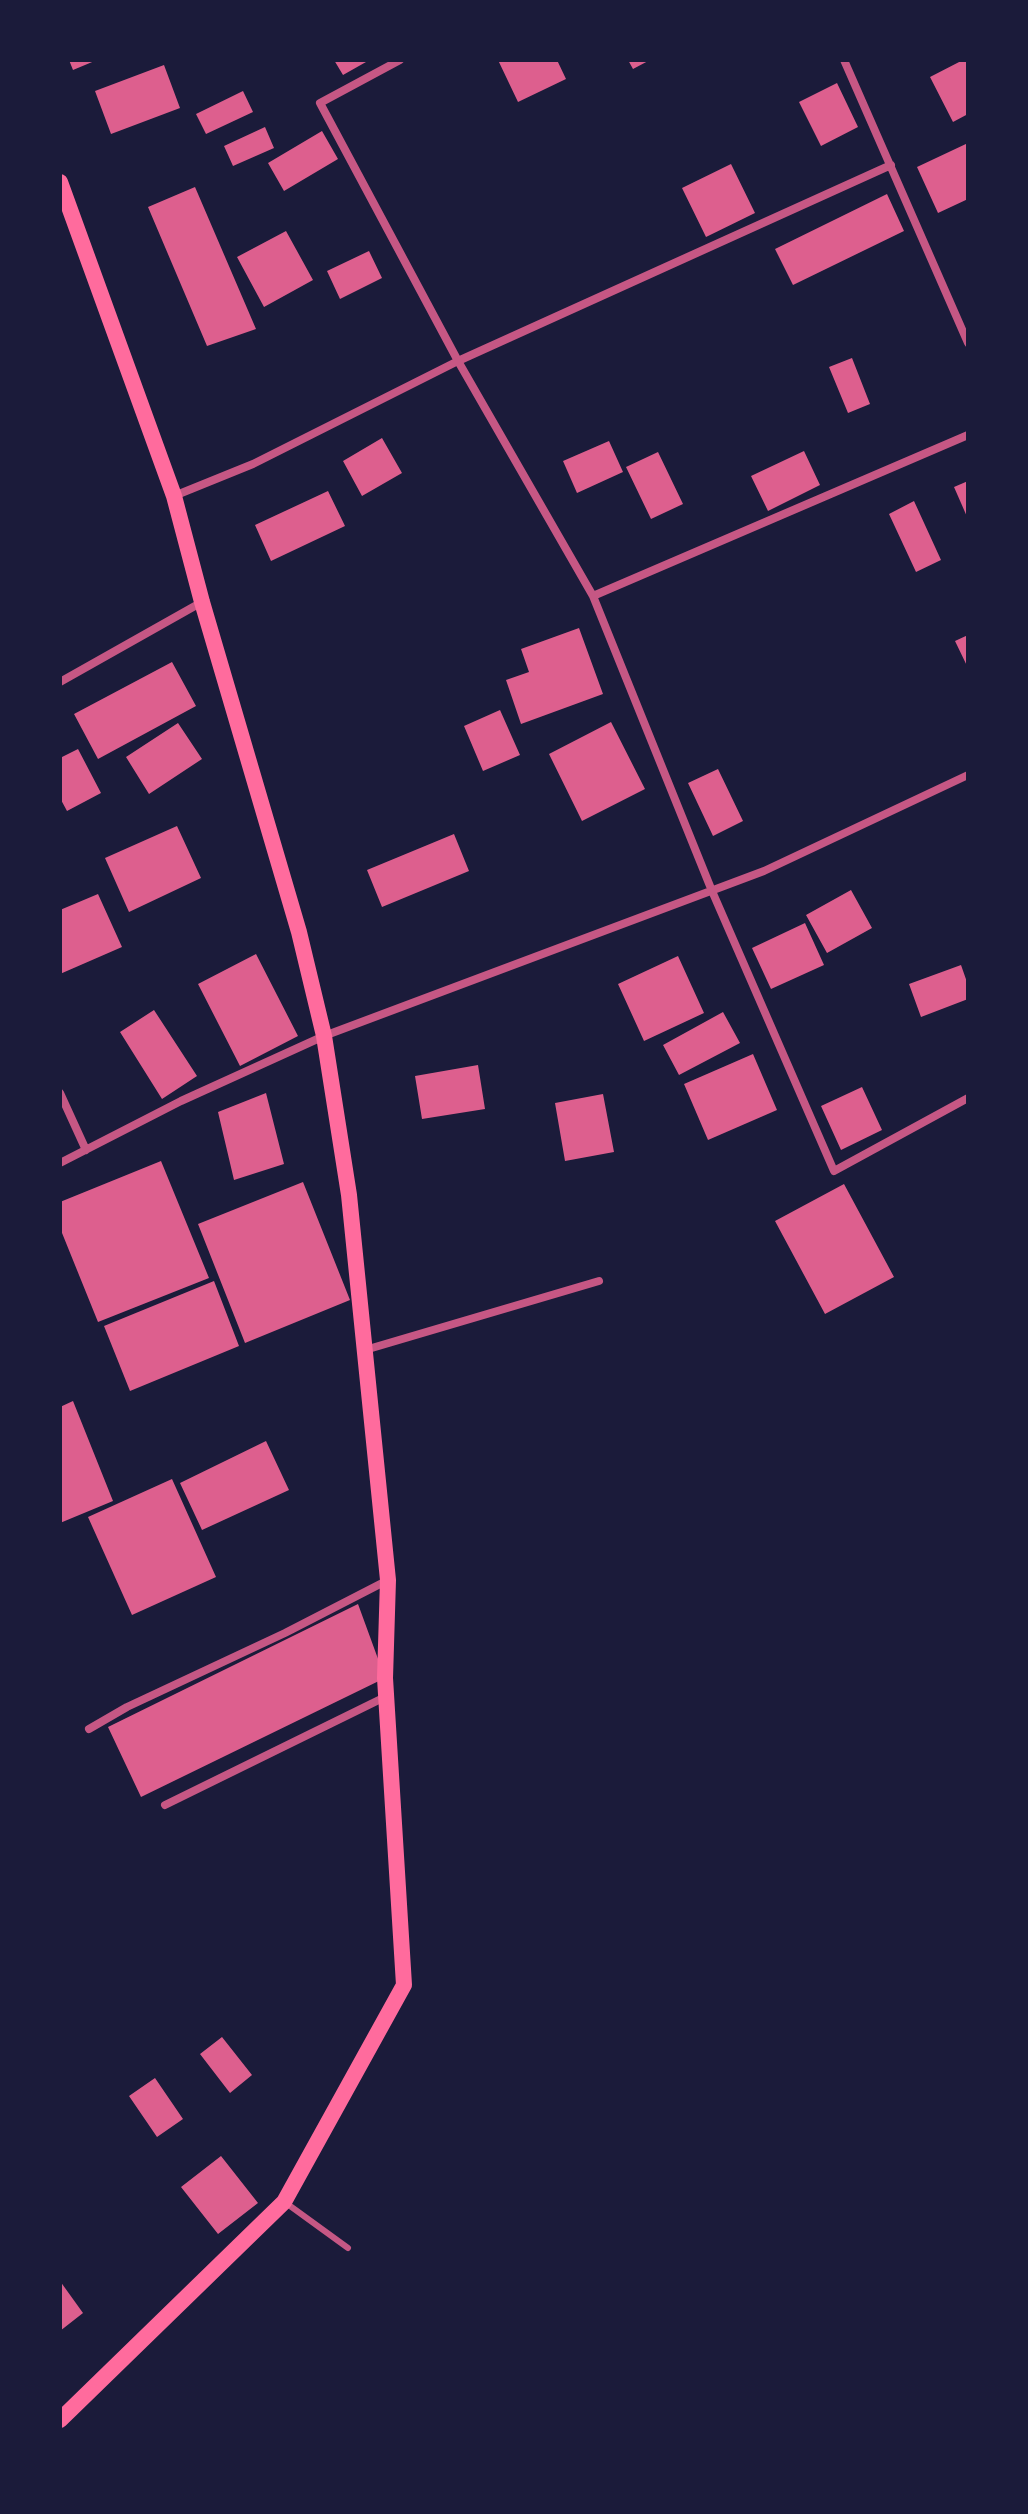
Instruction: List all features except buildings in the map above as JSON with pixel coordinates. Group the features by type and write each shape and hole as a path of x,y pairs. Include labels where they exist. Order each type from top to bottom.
{"main road":[{"path":"60,182 174,496 299,932 324,1036 349,1195 388,1580 386,1697 404,1985 284,2202 60,2420"}],"street":[{"path":"400,60 320,103 458,361 593,596 712,891 834,1171 968,1098"},
{"path":"844,60 968,343"},
{"path":"174,496 253,464 458,361 891,165"},
{"path":"593,596 968,435"},
{"path":"60,682 202,602"},
{"path":"60,1163 181,1101 324,1036 764,871 968,775"},
{"path":"60,1093 86,1150"},
{"path":"365,1350 599,1281"},
{"path":"89,1729 127,1707 285,1633 388,1580"},
{"path":"165,1805 386,1697"}],"lane":[{"path":"284,2202 348,2248"}]}
